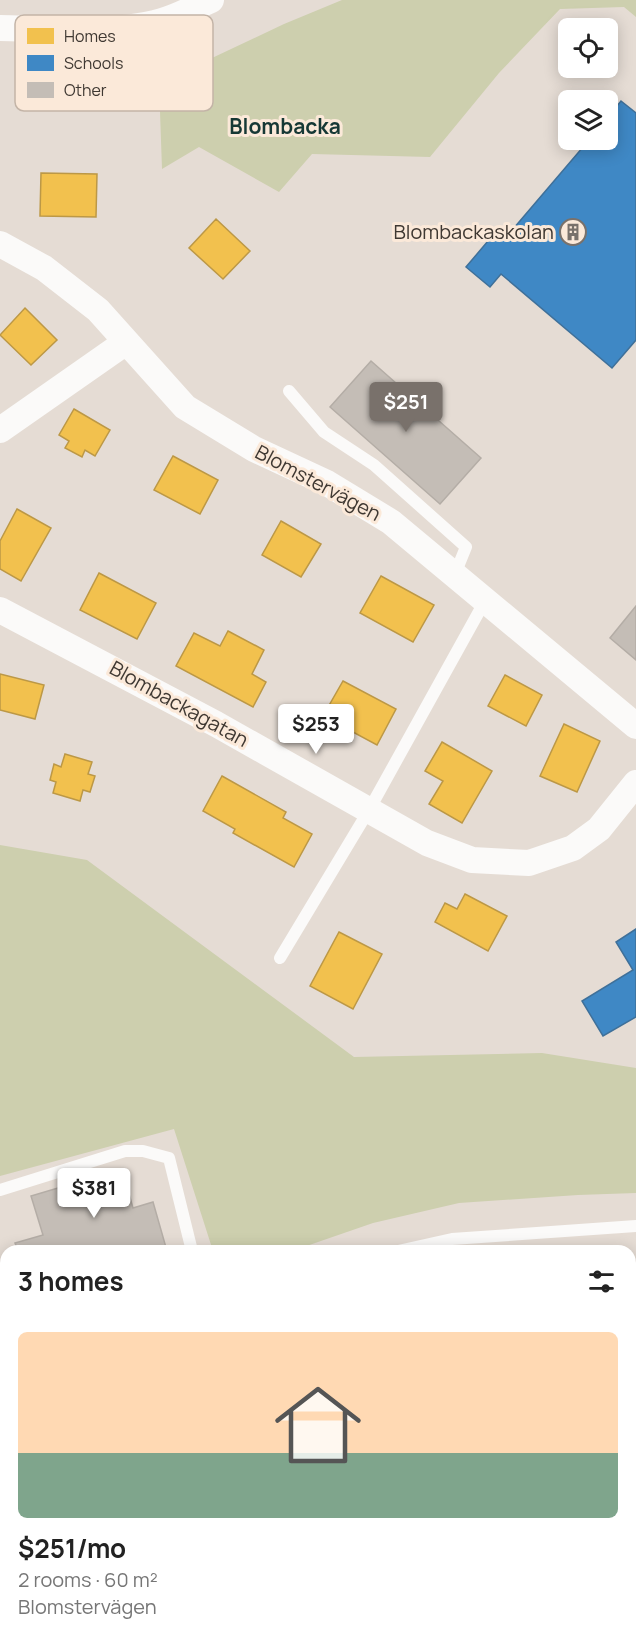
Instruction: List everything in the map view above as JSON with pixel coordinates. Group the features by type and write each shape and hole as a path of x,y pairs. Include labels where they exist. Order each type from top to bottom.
{"street":[{"path":"177,15 211,0"},
{"path":"0,28 15,28"},
{"name":"Blomstervägen","path":"0,244 44,268 98,310 185,407 254,449 327,483 391,522 636,726"},
{"path":"0,430 126,342"},
{"name":"Blombackagatan","path":"0,610 216,723 427,843 472,860 529,863 573,848 598,829 636,783"}],"lane":[{"path":"289,391 324,432 374,465 466,548 455,574"},
{"path":"280,958 369,810 486,600"},
{"path":"0,1190 125,1151 143,1151 169,1158 191,1245"},
{"path":"425,1245 452,1239 636,1226"}],"green space":[{"path":"342,0 636,0 636,17 624,7 560,9 499,73 430,157 312,154 279,192 199,147 162,169 160,111 213,111 213,58"},
{"path":"0,845 87,860 354,1057 542,1053 636,1068 636,1193 459,1203 373,1223 309,1245 211,1245 174,1129 0,1176"}],"building: Homes":[{"path":"41,173 97,174 96,217 40,216"},
{"path":"216,219 250,251 223,279 189,248"},
{"path":"25,308 57,340 31,365 0,335"},
{"path":"74,409 110,430 95,456 85,450 82,457 65,448 69,441 59,435"},
{"path":"173,456 218,480 200,514 154,490"},
{"path":"17,509 51,528 21,581 0,569 0,541"},
{"path":"281,521 321,544 301,577 262,555"},
{"path":"99,573 156,603 137,639 80,610"},
{"path":"381,576 434,605 413,642 360,613"},
{"path":"228,631 264,650 252,674 266,682 253,707 176,666 194,633 220,646"},
{"path":"0,674 44,685 35,719 0,710"},
{"path":"505,675 542,695 526,726 488,706"},
{"path":"343,681 396,709 377,745 323,716"},
{"path":"564,724 600,741 577,792 540,776"},
{"path":"442,742 492,771 462,823 429,804 443,781 425,771"},
{"path":"65,754 92,762 88,774 95,776 90,792 83,790 80,801 53,793 56,782 50,780 54,764 61,767"},
{"path":"222,776 286,812 283,818 312,834 294,867 233,833 235,829 203,811"},
{"path":"465,894 507,916 488,951 435,922 445,903 457,909"},
{"path":"339,932 382,954 353,1009 310,986"}],"building: Schools":[{"name":"Blombackaskolan","path":"621,101 636,113 636,340 612,368 501,274 490,287 466,267 499,228 508,235 580,150 618,150 618,105"},
{"path":"636,929 636,1017 603,1036 582,1001 633,970 616,942"}],"building: Other":[{"path":"371,361 481,458 440,504 330,407"},
{"path":"636,606 636,660 610,638"},
{"path":"122,1169 133,1208 153,1202 165,1245 16,1245 15,1243 43,1235 31,1196"}],"place":[{"name":"Blombackaskolan","path":"573,232"}],"district":[{"name":"Blombacka","path":"285,127"}]}
